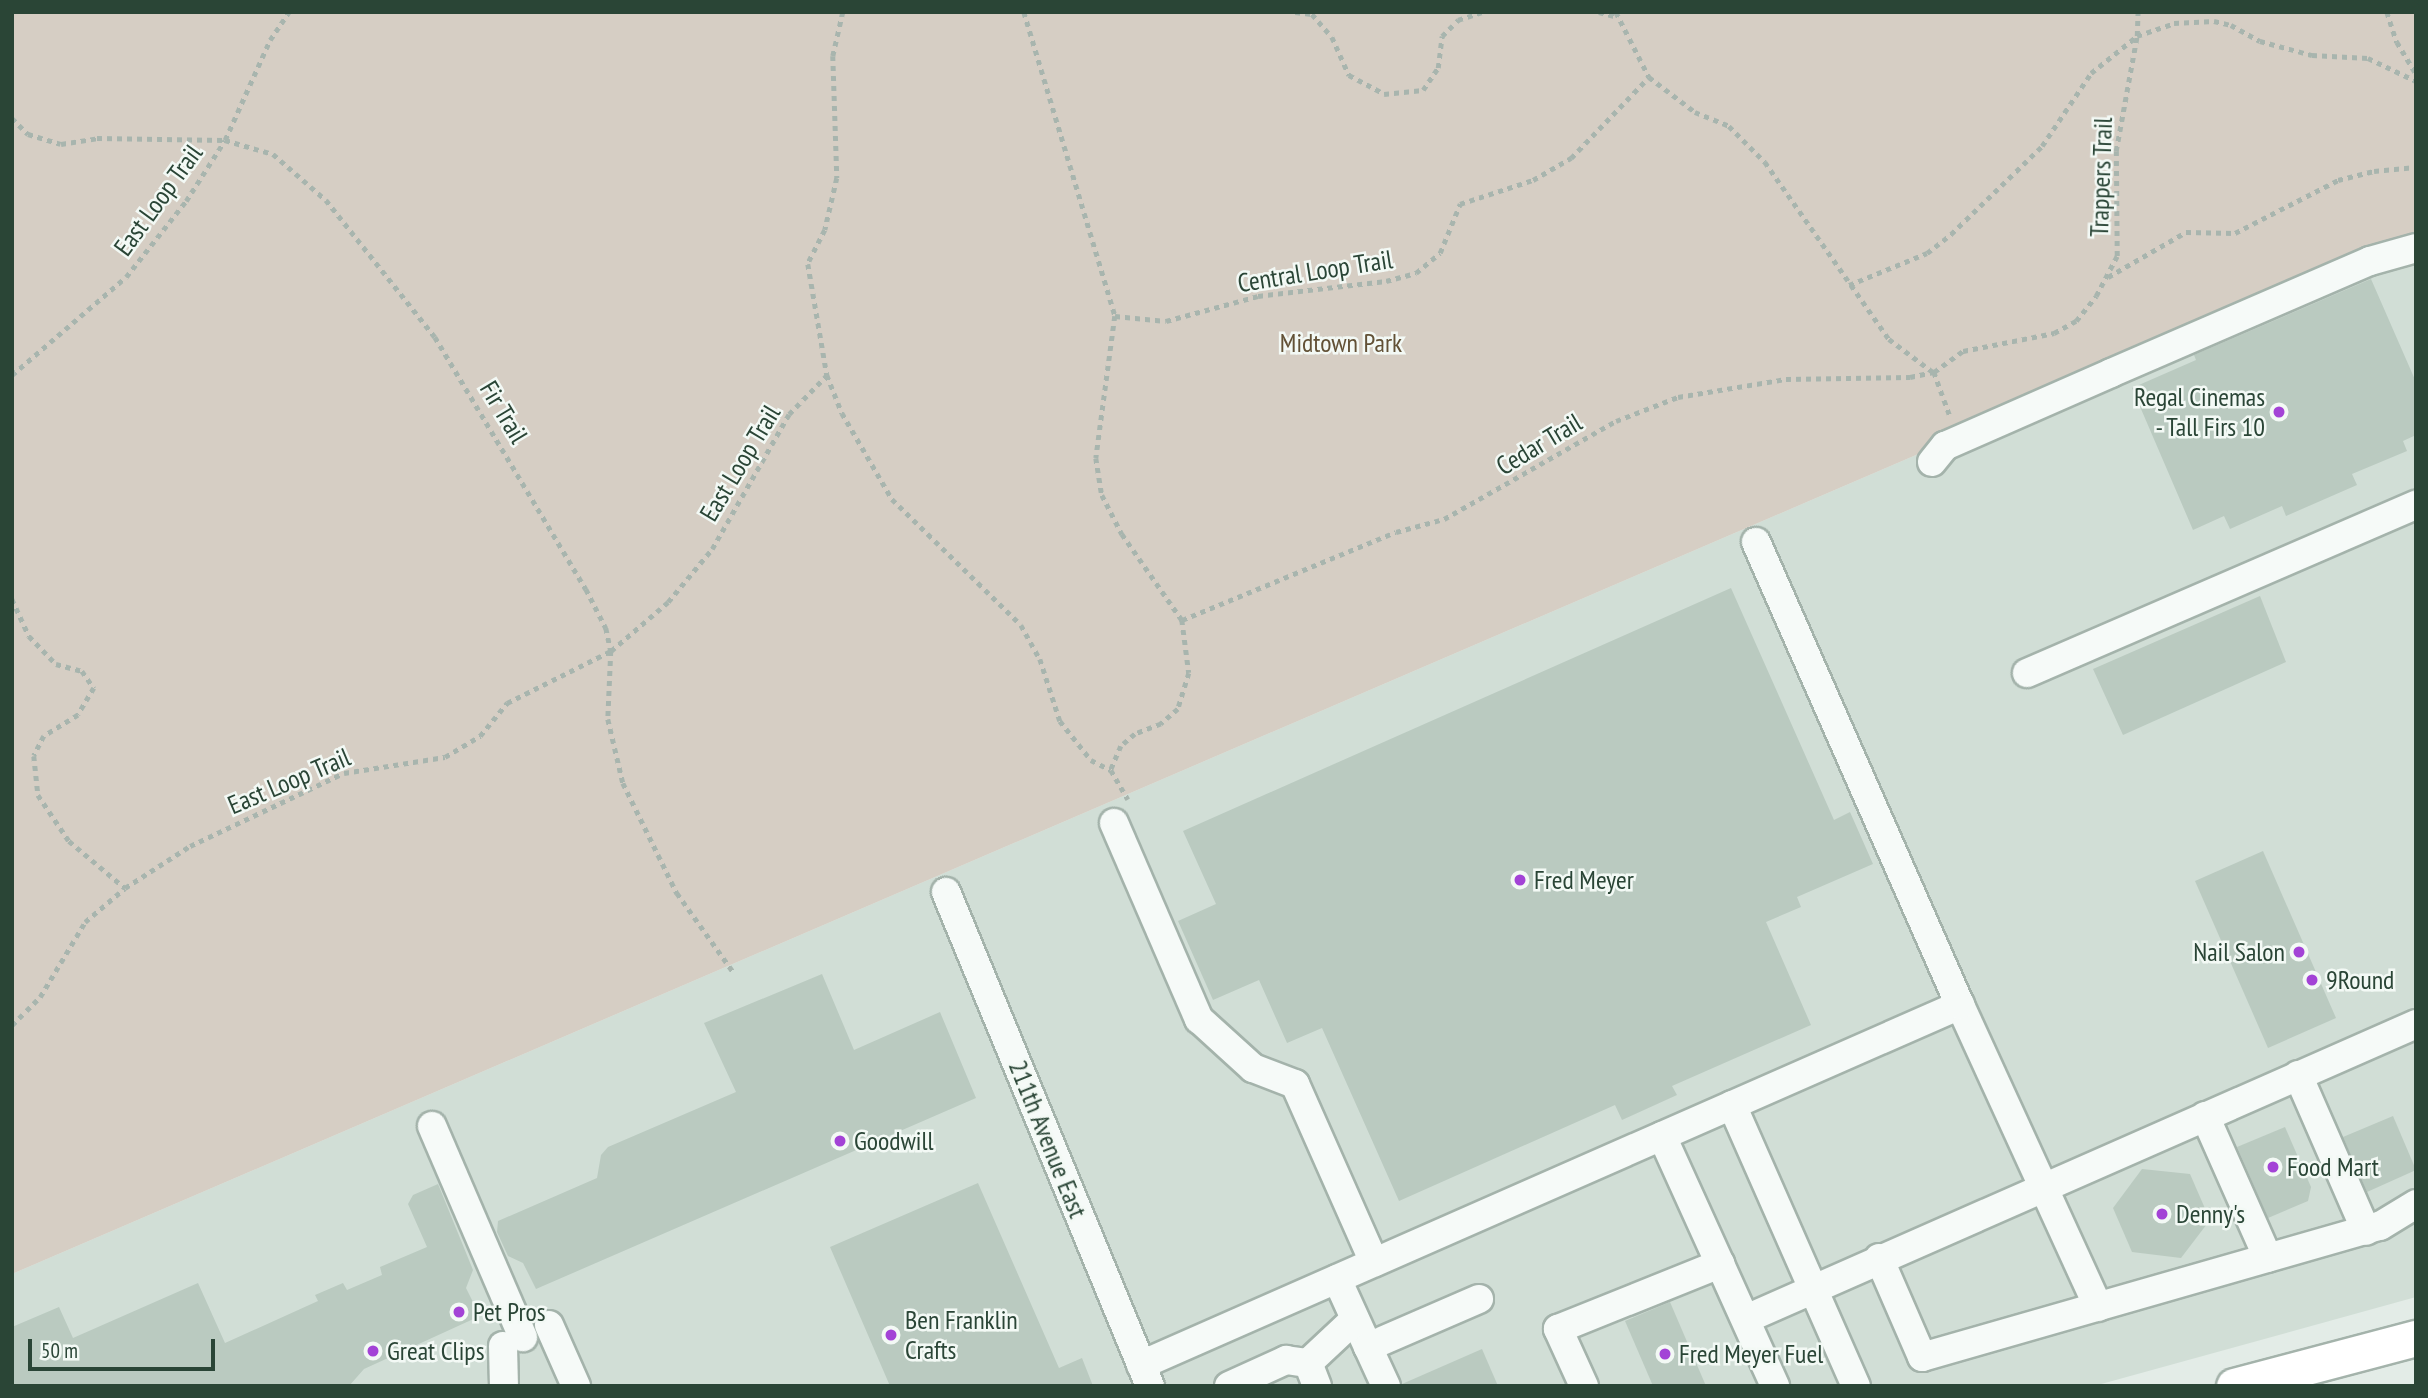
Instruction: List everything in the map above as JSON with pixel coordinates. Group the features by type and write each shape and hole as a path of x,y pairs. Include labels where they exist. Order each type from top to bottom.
{"main road":[{"path":"2234,1386 2416,1338"}],"street":[{"path":"1932,462 1945,446 2370,261 2416,248"},
{"path":"2027,673 2416,505"},
{"path":"1756,542 1960,1005 2098,1307"},
{"path":"1122,813 1199,1019 1253,1068 1295,1084 1374,1262"},
{"name":"211th Avenue East","path":"946,892 1146,1375"},
{"path":"1146,1375 1374,1262 1960,1005"},
{"path":"1746,1319 1813,1287 2298,1075 2413,1033"},
{"path":"2298,1075 2366,1231"},
{"path":"1732,1105 1856,1386"},
{"path":"2204,1116 2268,1258"},
{"path":"432,1126 513,1341 504,1386"},
{"path":"1662,1136 1775,1386"},
{"path":"1880,1258 1922,1357 2366,1231 2416,1204"},
{"path":"1584,1386 1558,1329 1720,1264"},
{"path":"1337,1279 1386,1386"},
{"path":"1368,1347 1479,1299"},
{"path":"1229,1386 1286,1360 1312,1375 1355,1319"},
{"path":"549,1325 576,1386"}],"path":[{"name":"East Loop Trail","path":"12,375 126,277 186,201 225,140 270,40 289,12"},
{"path":"842,12 833,56 837,178 825,230 808,264 827,375 842,413 892,499 1021,625 1040,659 1060,721 1091,760 1111,770"},
{"path":"1024,12 1115,316 1096,458 1102,495 1122,534 1182,620 1189,673 1178,709 1161,724 1135,734 1121,746 1111,770 1122,813"},
{"path":"1295,12 1312,14 1332,37 1349,75 1384,94 1423,90 1438,68 1441,36 1458,20 1483,12"},
{"path":"1600,12 1617,15 1649,77 1695,112 1729,126 1765,162 1794,198 1849,285 1889,339 1934,372 1959,440"},
{"path":"2137,36 2138,12"},
{"path":"2387,12 2397,43 2416,74"},
{"path":"1849,285 1927,253 1951,234 2042,146 2091,74 2137,36 2174,23 2214,21 2231,25 2260,41 2312,55 2368,58 2416,81"},
{"name":"Trappers Trail","path":"1934,372 1963,351 2054,333 2076,321 2108,278 2117,256 2116,151 2137,36"},
{"name":"Central Loop Trail","path":"1115,316 1166,321 1258,296 1386,281 1416,273 1440,253 1460,204 1533,180 1571,158 1649,77"},
{"name":"Fir Trail","path":"12,118 28,134 61,144 97,138 225,140 273,154 326,200 435,337 607,628 611,651 608,719 623,783 677,893 734,973"},
{"name":"Trappers Trail","path":"2108,278 2186,232 2235,233 2338,180 2374,171 2416,167"},
{"name":"Cedar Trail","path":"1182,620 1396,532 1444,519 1616,421 1678,397 1786,379 1910,377 1934,372"},
{"name":"East Loop Trail","path":"12,1025 40,997 85,922 125,888 190,846 344,773 445,757 480,736 507,703 611,651 668,602 712,549 789,414 827,375"},
{"path":"12,600 29,636 56,664 82,671 94,688 78,715 44,736 34,756 38,795 69,841 125,888"}],"shaded area":[{"path":"2416,240 2416,1297 2094,1386 12,1386 12,1274"}],"green space":[{"name":"Midtown Park","path":"12,12 2416,12 2416,240 12,1274"}],"building":[{"name":"Regal Cinemas - Tall Firs 10","path":"2371,279 2416,382 2416,435 2403,441 2407,451 2352,474 2357,485 2286,516 2282,506 2230,529 2224,516 2193,530 2132,388 2196,360 2194,355"},
{"name":"Fred Meyer","path":"1731,588 1834,820 1850,812 1873,864 1797,897 1801,907 1766,922 1811,1025 1672,1086 1677,1095 1622,1120 1615,1105 1399,1201 1322,1028 1287,1043 1259,980 1213,1000 1178,921 1216,904 1183,831"},
{"path":"2260,596 2286,662 2123,735 2093,669"},
{"path":"2263,851 2336,1018 2268,1048 2195,881"},
{"path":"822,974 854,1050 940,1012 976,1098 536,1289 523,1263 508,1256 497,1232 498,1221 597,1178 601,1155 608,1147 736,1092 704,1023"},
{"path":"2393,1116 2416,1170 2367,1192 2343,1137"},
{"name":"Food Mart","path":"2285,1127 2311,1187 2308,1201 2268,1218 2237,1147"},
{"name":"Denny's","path":"2142,1169 2190,1174 2210,1220 2181,1258 2132,1252 2113,1208"},
{"path":"978,1183 1059,1368 1082,1358 1093,1386 890,1386 830,1247"},
{"path":"438,1184 473,1270 466,1288 480,1316 364,1369 349,1386 12,1386 12,1327 59,1307 73,1338 198,1283 225,1343 318,1301 315,1295 343,1283 347,1290 382,1275 380,1267 427,1247 408,1204 413,1195"},
{"name":"Fred Meyer Fuel","path":"1670,1302 1706,1386 1653,1386 1625,1321"},
{"path":"1482,1349 1498,1386 1402,1386 1402,1384"}],"place":[{"name":"Regal Cinemas - Tall Firs 10","path":"2279,412"},
{"name":"Fred Meyer","path":"1520,880"},
{"name":"Nail Salon","path":"2299,952"},
{"name":"9Round","path":"2312,980"},
{"name":"Goodwill","path":"840,1141"},
{"name":"Food Mart","path":"2273,1167"},
{"name":"Denny's","path":"2162,1214"},
{"name":"Pet Pros","path":"459,1312"},
{"name":"Ben Franklin Crafts","path":"891,1335"},
{"name":"Great Clips","path":"373,1351"},
{"name":"Fred Meyer Fuel","path":"1665,1354"}]}
